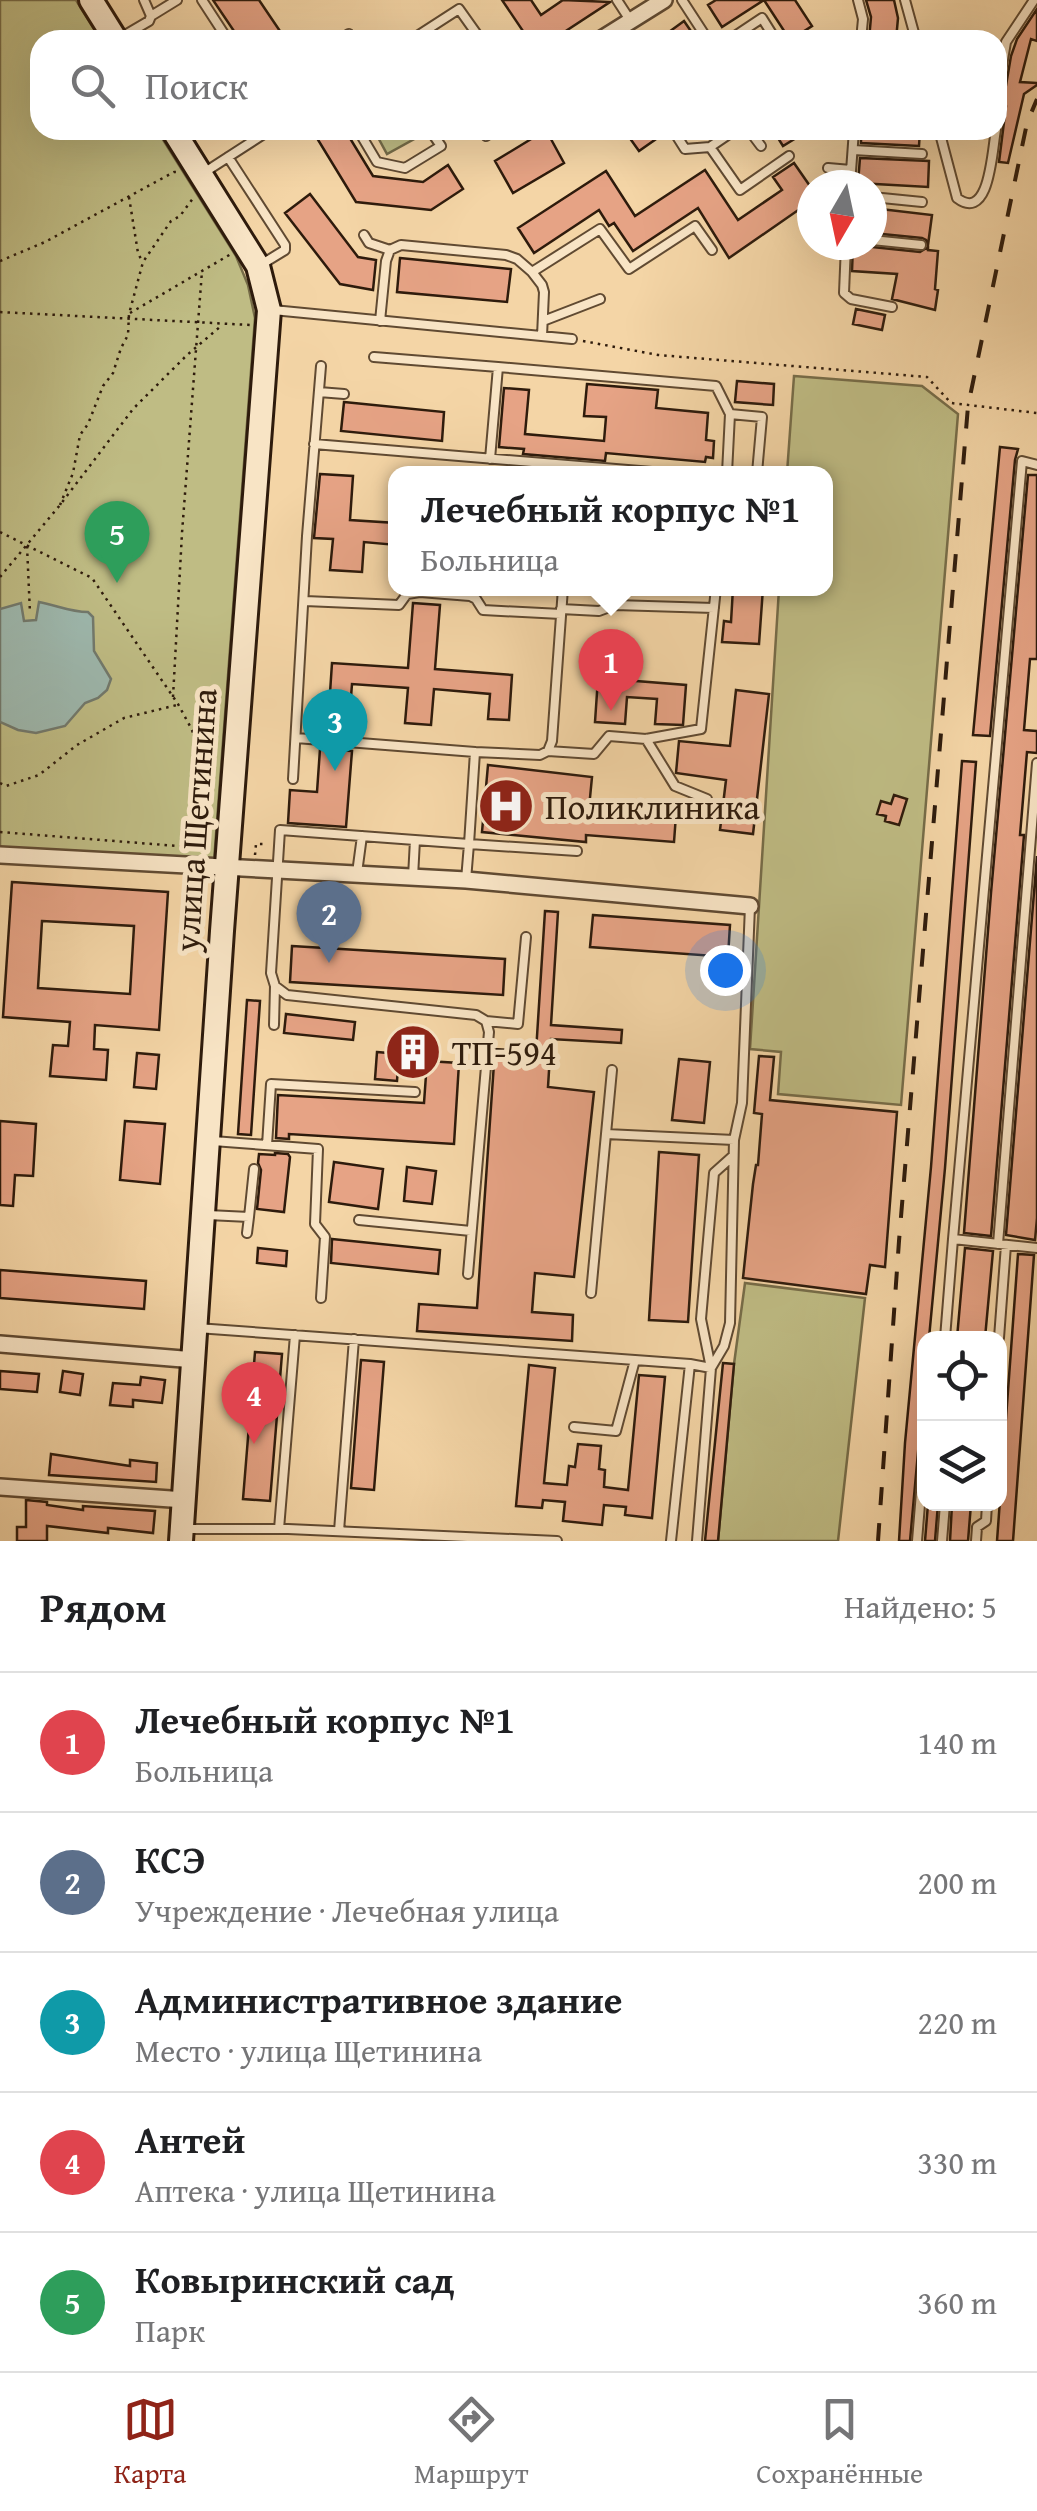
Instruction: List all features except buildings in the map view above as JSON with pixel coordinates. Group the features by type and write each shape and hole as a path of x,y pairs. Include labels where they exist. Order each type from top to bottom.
{"street":[{"path":"91,0 110,30"},
{"path":"615,30 664,0"},
{"name":"улица Щетинина","path":"179,140 251,256 268,318 212,859 208,1141 182,1535"},
{"path":"0,855 212,859 276,870 466,880 750,906"},
{"path":"0,1344 195,1360"},
{"path":"0,1486 184,1500"}],"lane":[{"path":"144,0 152,16"},
{"path":"133,30 177,0"},
{"path":"202,0 222,30"},
{"path":"617,0 630,20"},
{"path":"682,0 702,30"},
{"path":"858,0 862,30"},
{"path":"905,0 913,30"},
{"path":"1007,40 1034,0"},
{"path":"427,30 460,9 474,30"},
{"path":"744,30 762,18 770,30"},
{"path":"204,179 254,140"},
{"path":"364,140 377,162 405,168 440,146 436,140"},
{"path":"680,140 686,149 710,146 719,140"},
{"path":"756,140 760,146"},
{"path":"828,168 852,170 854,140"},
{"path":"942,140 957,198 966,204 981,198 994,140"},
{"path":"710,146 740,190 789,156"},
{"path":"853,150 922,154"},
{"path":"228,157 285,245 282,254 251,256"},
{"path":"887,199 922,202"},
{"path":"532,272 600,229 629,269 695,226 712,250"},
{"path":"364,235 370,243 390,250 402,245 506,255 517,260 532,272 544,292 542,336"},
{"path":"887,242 921,245"},
{"path":"380,321 390,250"},
{"path":"845,260 844,293 851,299 892,307"},
{"path":"543,321 600,299"},
{"path":"268,318 380,321 572,339"},
{"path":"374,357 716,386 730,414 727,466"},
{"path":"293,779 320,366"},
{"path":"490,459 498,367"},
{"path":"318,392 344,394"},
{"path":"730,414 762,418 758,466"},
{"path":"314,444 571,466"},
{"path":"946,1331 1022,461 1037,465"},
{"path":"305,600 399,606 407,596"},
{"path":"470,596 483,610 599,611 615,605 714,608"},
{"path":"548,751 552,741 562,596"},
{"path":"296,738 475,752 594,754 610,736 646,738 701,729 715,596"},
{"path":"646,738 675,786 707,800"},
{"path":"466,880 475,752"},
{"path":"1000,1331 1002,1244 1037,763"},
{"path":"274,1026 275,986 270,973 280,830 577,852"},
{"path":"357,872 362,836"},
{"path":"413,877 415,840"},
{"path":"711,1368 724,1346 730,1323 733,1156 742,1102 750,906"},
{"path":"275,986 287,995 518,1024 526,937"},
{"path":"468,1274 489,1032 486,1021"},
{"path":"590,1293 612,1070"},
{"path":"267,1145 271,1084 415,1092"},
{"path":"606,1134 734,1140"},
{"path":"208,1141 318,1149 315,1224 325,1236 322,1298"},
{"path":"697,1541 711,1368 701,1320 714,1173 733,1156"},
{"path":"247,1232 254,1169"},
{"path":"204,1215 249,1218"},
{"path":"359,1220 472,1231"},
{"path":"954,1239 1037,1248"},
{"path":"197,1328 711,1368"},
{"path":"279,1529 296,1335"},
{"path":"339,1531 354,1339"},
{"path":"574,1428 616,1430 635,1360"},
{"path":"671,1541 690,1364"},
{"path":"917,1541 919,1511"},
{"path":"942,1541 944,1511"},
{"path":"976,1541 977,1528 986,1521 987,1511"},
{"path":"182,1535 279,1529 557,1541"}],"path":[{"path":"0,261 45,242 174,172 204,179 142,262 128,335 80,435 73,473 60,504"},
{"path":"128,196 142,262"},
{"path":"129,316 202,271 251,256"},
{"path":"173,698 202,271"},
{"path":"0,312 129,316 221,326 268,318"},
{"path":"0,577 133,409 221,326"},
{"path":"572,339 658,355 927,377 951,403 1037,414"},
{"path":"0,532 92,578 178,704 210,772 212,859 0,832"},
{"path":"26,544 30,613"},
{"path":"0,783 6,786 39,775 77,745 124,718 178,704"},
{"path":"254,868 256,844 278,844"}],"shaded area":[{"path":"0,0 76,0 95,30 30,30 30,140 163,140 236,256 255,318 214,861 0,848"},
{"path":"379,140 412,140 387,154"},
{"path":"794,376 922,386 958,414 901,1105 778,1094 781,1052 750,1049 779,596 833,596 833,466 788,466"},
{"path":"39,602 88,612 93,617 94,651 111,679 107,690 85,703 65,726 36,733 0,722 0,609 21,603 24,621 36,620"},
{"path":"745,1283 865,1298 838,1541 718,1541"}],"railway":[{"path":"878,1541 968,406 1027,123 1037,99"}],"place":[{"name":"Ковыринский сад","path":"117,583"},
{"name":"Лечебный корпус №1","path":"611,711"},
{"name":"Административное здание","path":"335,771"},
{"name":"Поликлиника","path":"506,806"},
{"name":"КСЭ","path":"329,963"},
{"name":"ТП-594","path":"413,1052"},
{"name":"Антей","path":"254,1444"}]}
